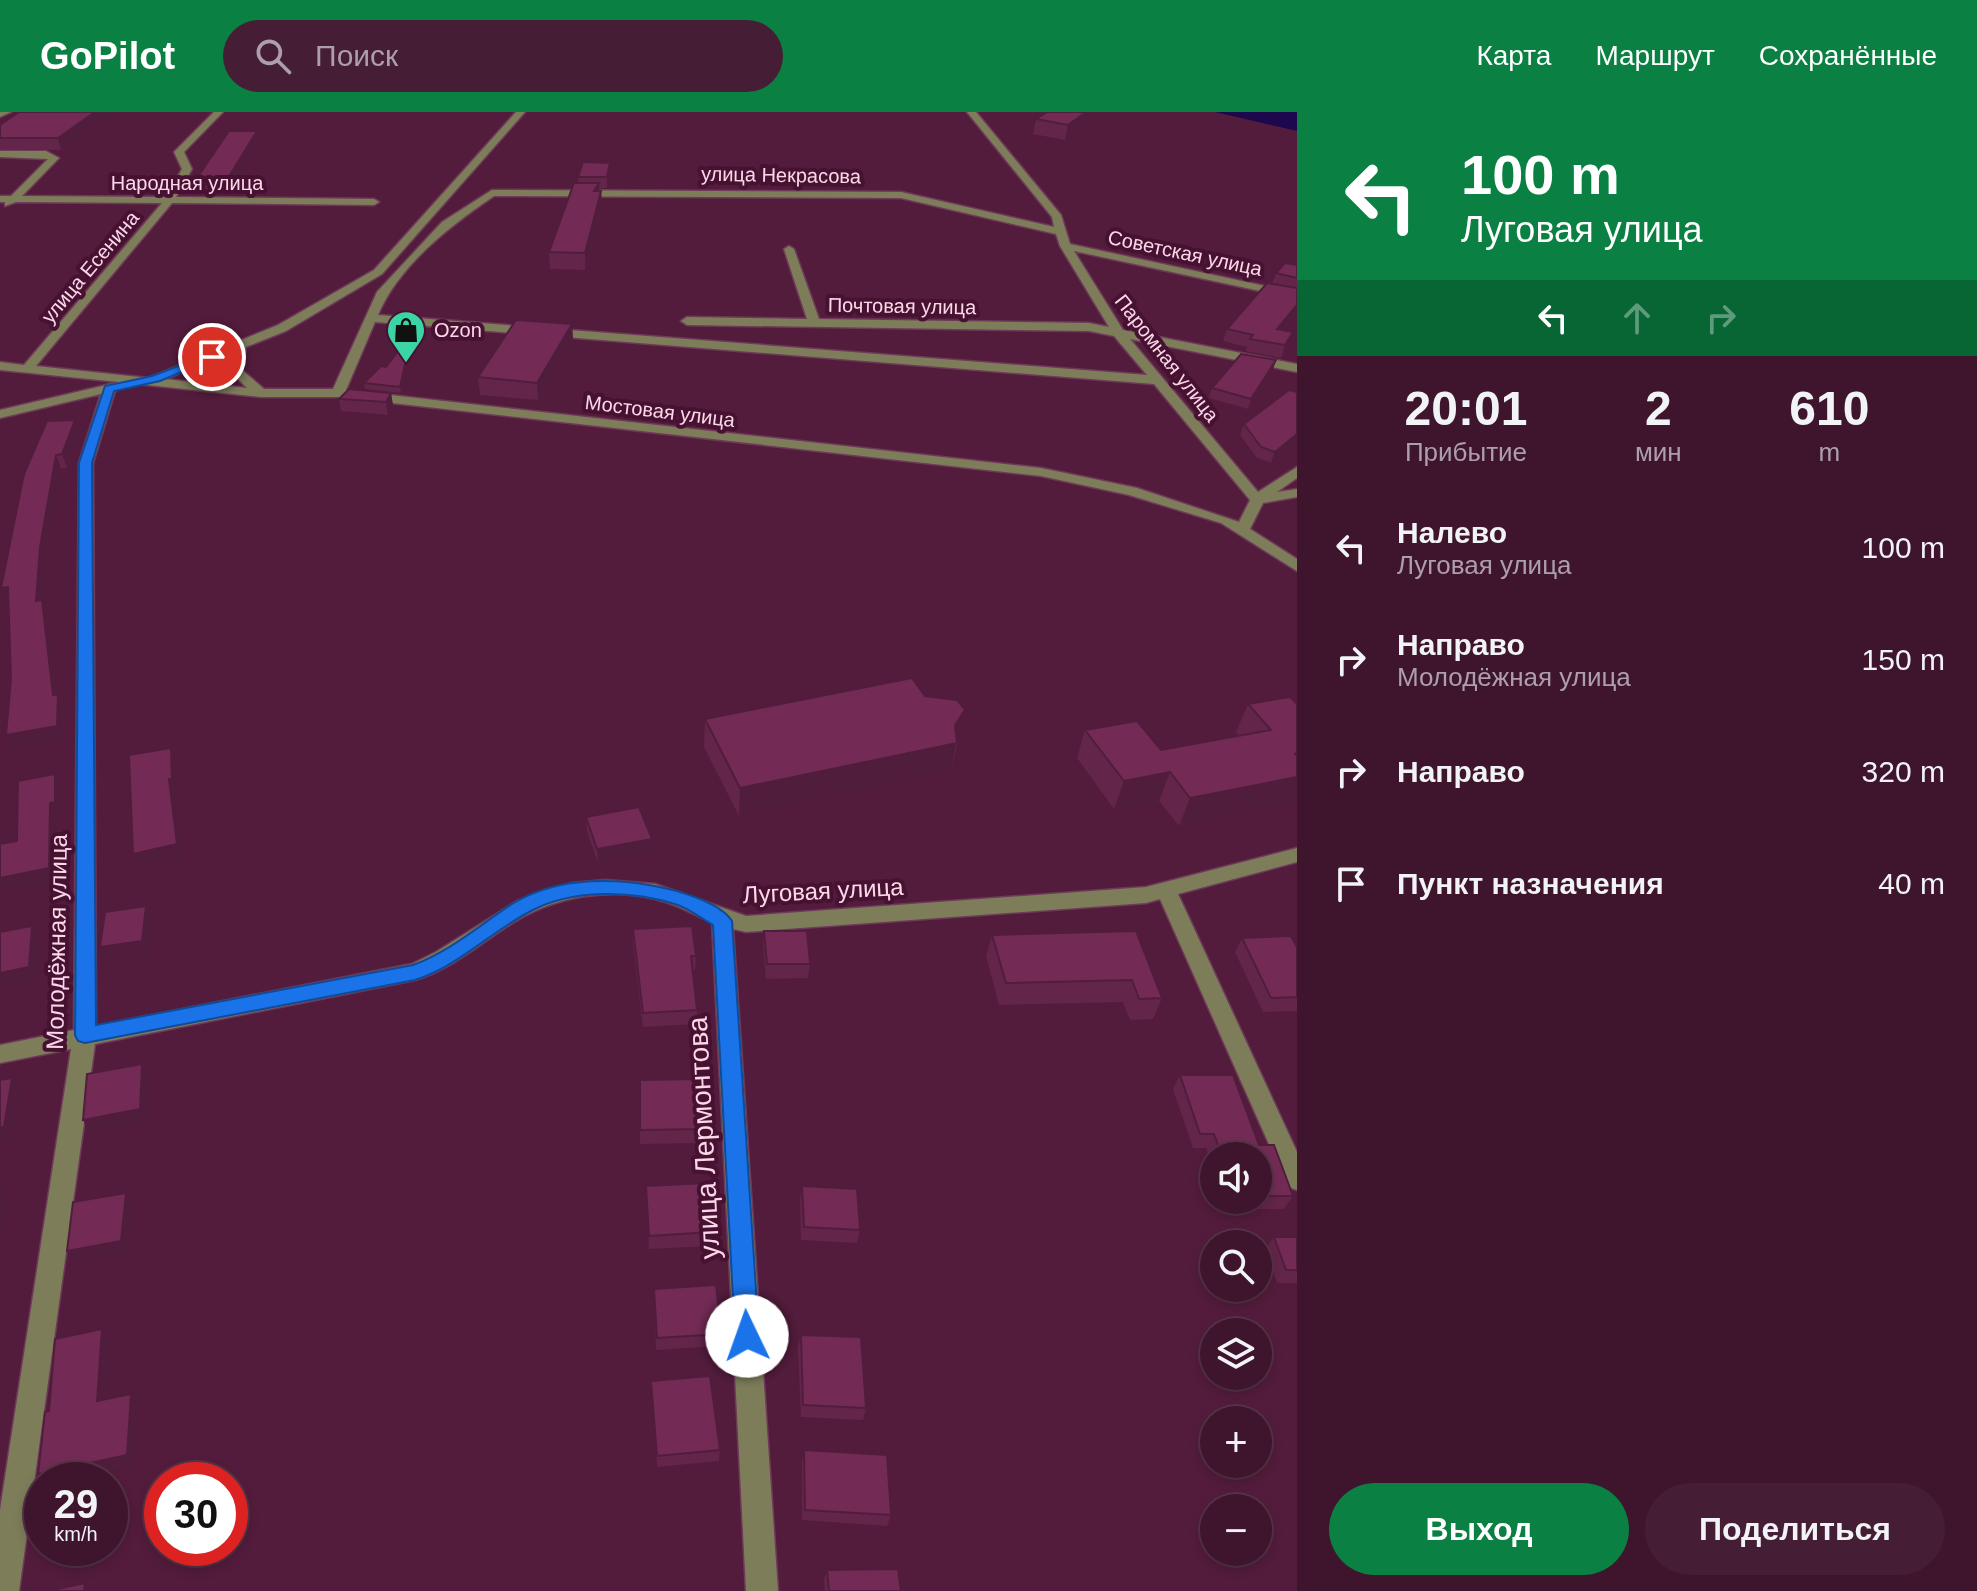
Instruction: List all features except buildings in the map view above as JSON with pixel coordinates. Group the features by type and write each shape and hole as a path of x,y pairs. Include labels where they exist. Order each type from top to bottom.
{"street":[{"path":"0,114 7,112"},
{"name":"улица Есенина","path":"27,369 169,201 187,169 179,152 219,112"},
{"path":"0,414 145,381 240,347 282,328 378,272 521,112"},
{"name":"Паромная улица","path":"971,112 1057,217 1065,246 1117,331 1257,500"},
{"path":"0,154 46,154 54,158 0,213"},
{"name":"улица Некрасова","path":"371,318 381,294 446,224 486,195 499,191 901,195 1059,231"},
{"name":"Народная улица","path":"0,199 374,202"},
{"name":"Советская улица","path":"1065,246 1297,296"},
{"path":"789,249 814,322"},
{"path":"338,393 371,318 1157,380"},
{"name":"Почтовая улица","path":"687,321 1089,327 1297,368"},
{"path":"240,347 236,371 261,393"},
{"name":"Мостовая улица","path":"0,366 261,393 338,393 1041,472 1162,498 1243,528 1297,566"},
{"name":"Молодёжная улица","path":"3,1591 85,1035 86,463 109,388"},
{"path":"1243,528 1257,500 1297,471"},
{"path":"1257,500 1297,493"},
{"name":"Луговая улица","path":"0,1054 415,972 438,964 523,906 587,887 656,892 684,900 722,921 746,924 1146,895 1297,855"},
{"path":"1166,890 1297,1179"},
{"name":"улица Лермонтова","path":"722,921 762,1591"}],"shaded area":[{"path":"1215,112 1297,112 1297,131"}],"place":[{"name":"Ozon","path":"406,364"}],"route":[{"path":"212,357 155,379 109,388 86,463 85,1035 415,972 438,964 523,906 551,894 587,887 656,892 684,900 722,921 747,1336"}]}
